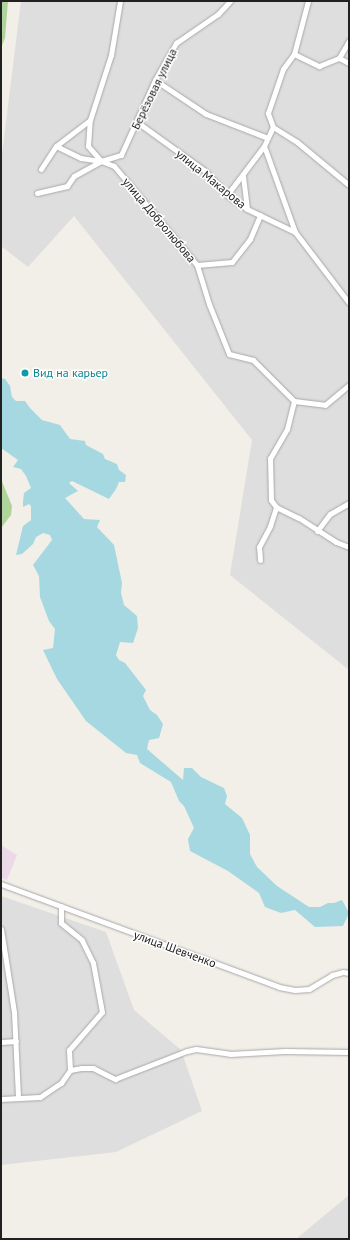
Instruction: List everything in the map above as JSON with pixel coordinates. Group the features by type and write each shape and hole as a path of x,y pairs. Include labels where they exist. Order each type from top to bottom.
{"street":[{"path":"101,161 88,146 90,120 111,55 120,1"},
{"name":"Берёзовая улица","path":"101,161 121,155 155,80 176,43 218,14 230,1"},
{"path":"308,1 294,54 283,69 268,113 273,128 297,142 349,186"},
{"path":"294,54 319,66 339,58 349,41"},
{"path":"339,58 349,63"},
{"path":"155,80 206,114 268,138"},
{"path":"41,169 56,146 90,120"},
{"name":"улица Макарова","path":"137,122 205,171 227,196 247,209 295,232 348,300"},
{"path":"227,196 264,146 273,128"},
{"path":"56,146 81,158 101,161"},
{"path":"264,146 295,232"},
{"path":"38,193 66,186 74,176 101,161"},
{"name":"улица Добролюбова","path":"101,161 114,166 197,265 209,304 229,354 253,360 294,401"},
{"path":"243,176 247,209"},
{"path":"197,265 232,262 250,238 260,215"},
{"path":"349,385 324,404 294,401 287,429 270,458 271,500 276,507 299,518 336,542 349,547"},
{"path":"317,531 330,514 349,503"},
{"path":"260,560 259,547 270,526 276,507"},
{"name":"улица Шевченко","path":"1,884 279,987 295,990 309,989 332,976 343,972 349,972"},
{"path":"1,1099 40,1097 61,1084 70,1070 70,1050 102,1012 93,963 82,940 61,924 60,906"},
{"path":"1,929 14,1012 18,1098"},
{"path":"1,1042 16,1041"},
{"path":"70,1070 93,1068 115,1079 187,1051 196,1049 230,1054 285,1051 349,1052"}],"shaded area":[{"path":"21,1 349,1 349,670 230,575 252,440 74,216 28,267 1,246 1,162"},
{"path":"1,845 17,855 7,880 1,878"},
{"path":"1,896 106,932 134,1010 181,1050 202,1111 116,1152 1,1165"},
{"path":"349,1195 349,1239 296,1239"}],"green space":[{"path":"1,1 8,1 5,38 1,48"},
{"path":"1,479 12,506 11,515 1,528"}],"water":[{"path":"1,378 5,379 10,386 12,397 16,401 25,401 42,420 60,425 70,439 85,441 86,445 103,454 105,459 117,464 119,470 126,475 125,482 119,482 109,499 72,481 69,483 78,491 65,498 84,519 100,520 97,527 114,545 122,583 121,593 124,605 137,616 138,628 133,643 120,642 116,655 119,660 125,663 146,690 143,696 150,710 157,715 163,724 159,738 149,740 147,749 183,780 184,768 192,768 201,777 224,788 227,796 225,804 242,818 250,835 250,854 257,867 277,886 309,907 320,907 328,903 334,903 342,900 349,913 343,926 315,927 295,910 281,913 265,907 259,893 228,871 190,851 188,839 194,828 184,806 179,801 171,782 140,763 137,755 126,753 86,721 57,679 43,650 53,648 55,629 49,621 40,597 39,576 33,565 52,540 50,535 43,533 36,537 33,544 22,554 16,555 23,526 31,520 31,506 29,504 23,507 23,502 24,493 31,488 21,469 13,467 18,460 1,448"}],"place":[{"name":"Вид на карьер","path":"25,373"}]}
